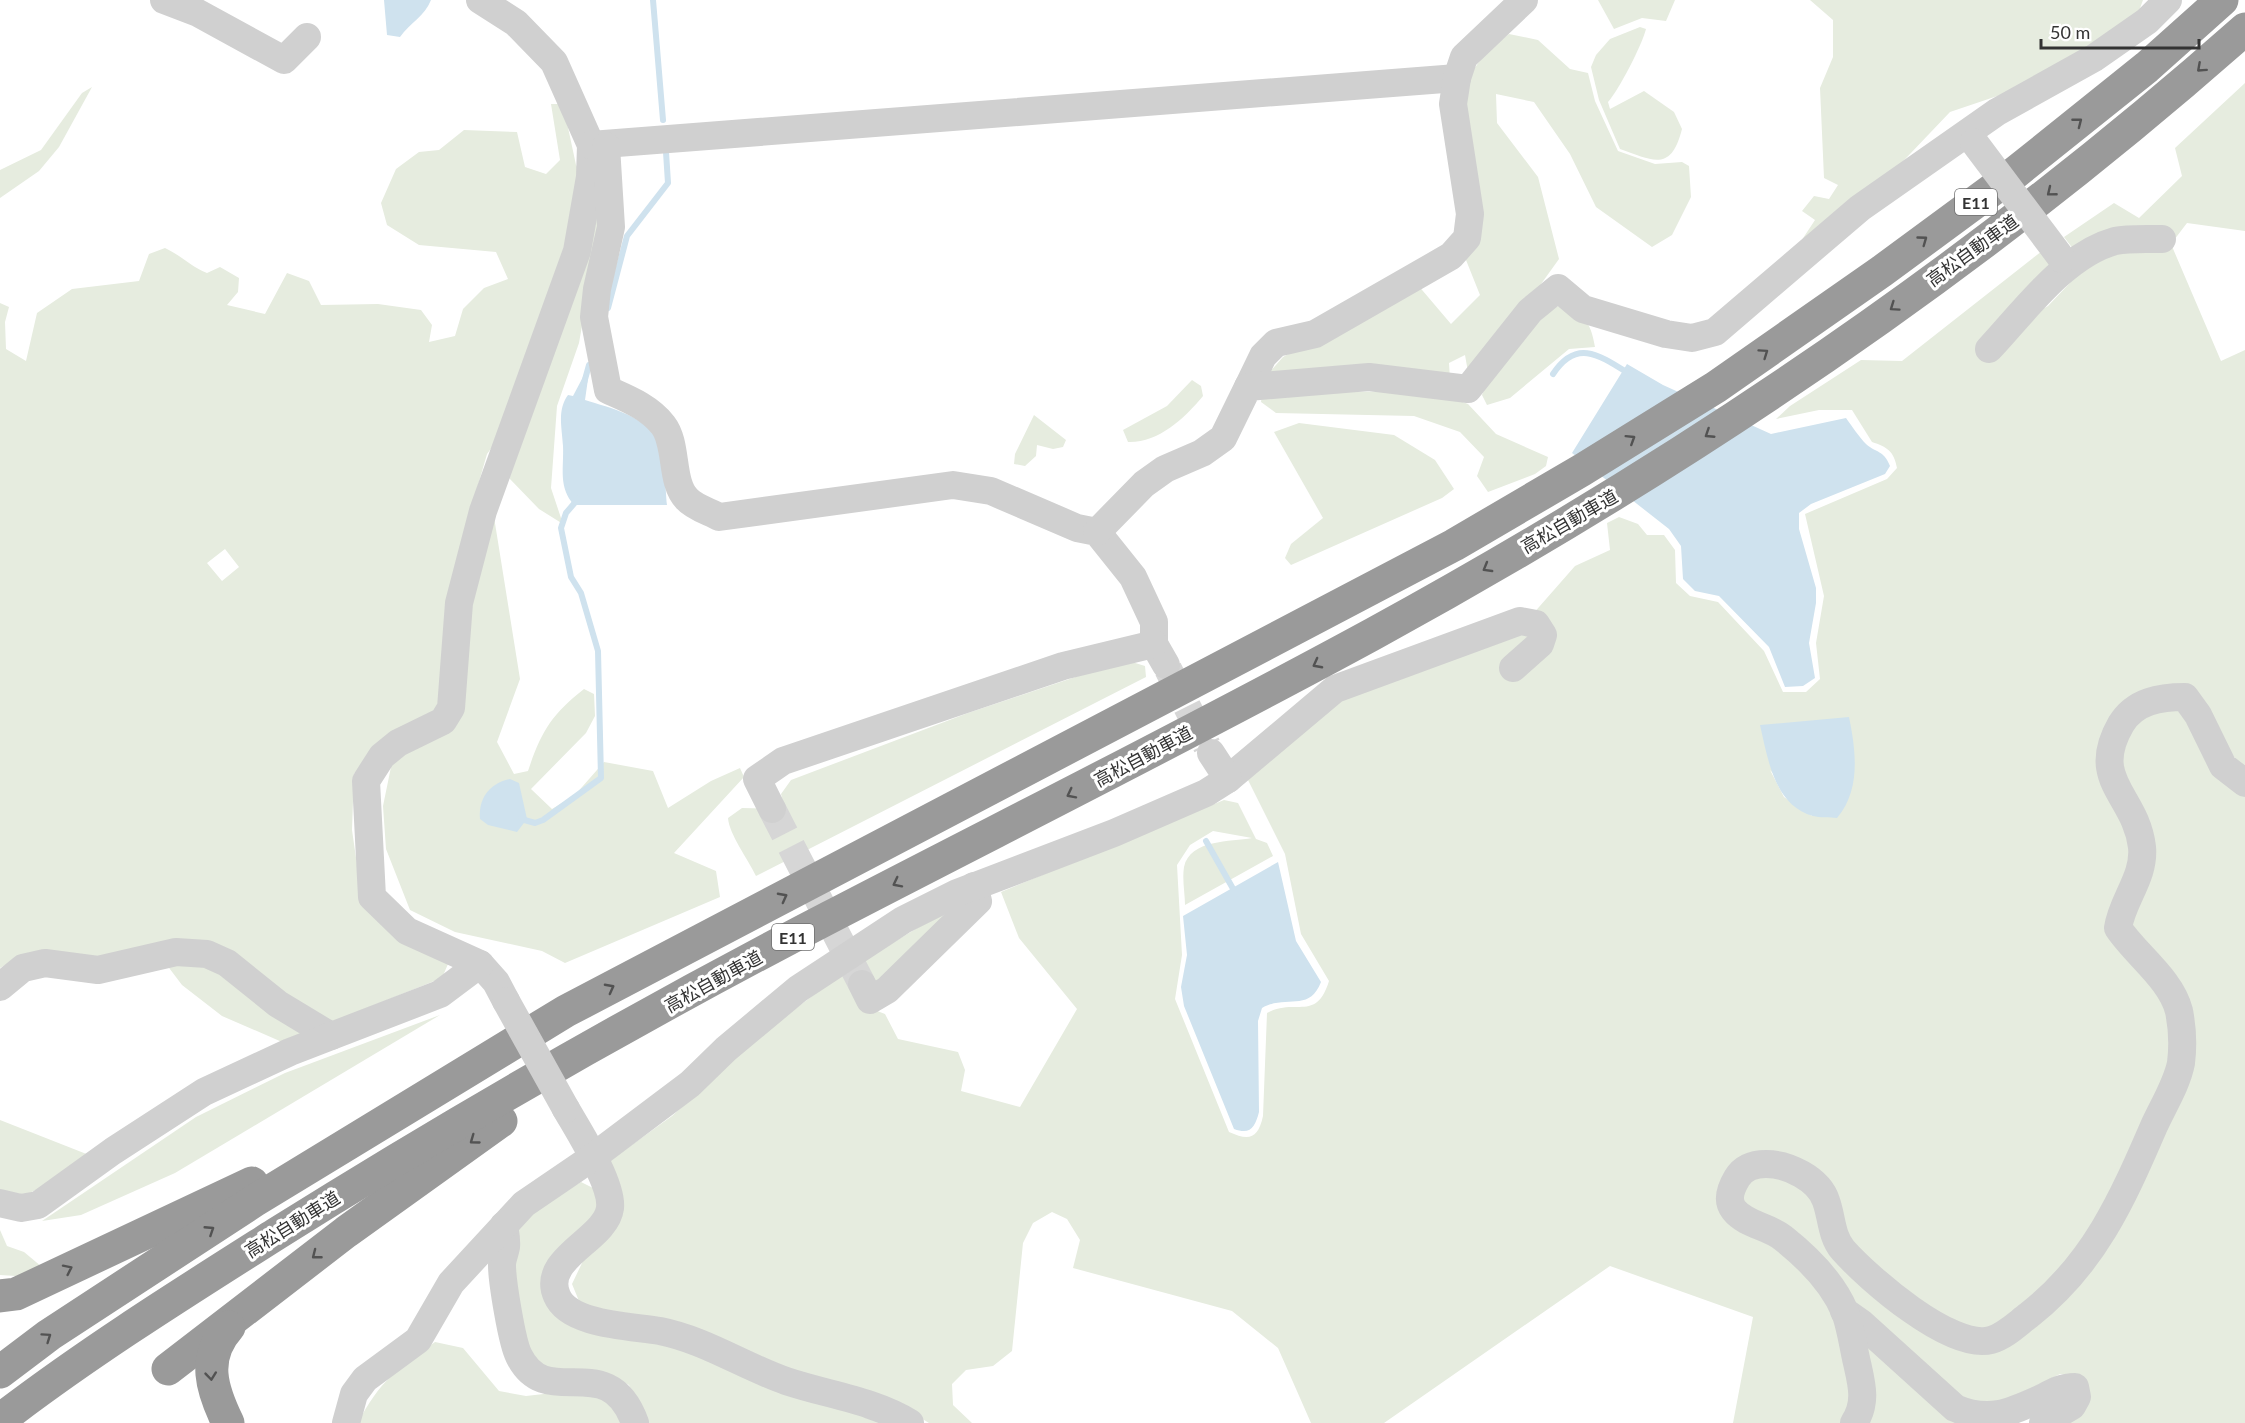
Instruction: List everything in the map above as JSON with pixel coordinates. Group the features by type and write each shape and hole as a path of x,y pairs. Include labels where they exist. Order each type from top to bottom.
{"highway":[{"name":"高松自動車道","path":"0,1372 49,1335 254,1201 566,1011 1412,567 1582,470 1716,387 2011,176 2147,67 2222,0"},
{"name":"高松自動車道","path":"0,1420 203,1280 368,1176 569,1059 826,919 1093,783 1377,632 1611,497 1758,403 2034,206 2170,96 2245,29"},
{"path":"168,1369 346,1232 492,1127 826,919"},
{"path":"0,1296 16,1294 256,1181 481,1049 566,1011"},
{"path":"228,1423 212,1387 210,1367 215,1347 247,1309"}],"street":[{"path":"164,0 198,13 284,60 307,37"},
{"path":"480,0 516,23 554,62 598,145 611,226 594,316 608,390 645,408 664,426 672,445 680,487 687,499 719,517 953,486 991,491 1077,528 1096,532 1133,577 1154,622 1160,654 1063,666 783,762 757,779 772,809"},
{"path":"1096,532 1144,484 1165,469 1202,453 1223,438 1263,356 1276,343 1315,334 1451,256 1467,238 1470,214 1453,104 1457,78 1464,57 1524,0"},
{"path":"1248,387 1370,377 1468,389 1530,310 1558,288 1584,309 1666,334 1692,338 1715,332 1860,208 1970,138 1997,112 2094,58 2147,21 2168,0"},
{"path":"598,145 1457,78"},
{"path":"1970,138 2065,262"},
{"path":"598,145 577,250 483,511 459,603 451,708 442,721 398,743 382,756 366,781 372,897 407,931 480,964 496,982 593,1157 609,1193 610,1208 604,1221 559,1268 555,1281 556,1295 567,1310 581,1319 680,1335 784,1380 890,1411 910,1423"},
{"path":"1989,349 2065,262 2117,241 2162,239"},
{"path":"346,1423 354,1394 365,1379 418,1340 451,1283 536,1194 593,1157 690,1084 726,1049 798,990 903,920 974,886 1124,829 1206,793 1228,779 1335,689 1520,621 1536,624 1543,635 1540,644 1514,668"},
{"path":"1854,1423 1860,1414 1864,1394 1844,1311 1816,1268 1781,1236 1743,1218 1734,1210 1729,1203 1730,1192 1738,1176 1757,1164 1770,1163 1795,1170 1812,1182 1826,1198 1832,1227 1841,1247 1908,1309 1960,1336 1989,1341 2003,1335 2025,1318 2066,1283 2096,1245 2122,1200 2181,1064 2178,1009 2166,985 2118,928 2120,913 2141,869 2142,848 2138,828 2115,783 2108,758 2115,735 2127,715 2143,703 2166,697 2185,697 2198,715 2223,766 2245,783"},
{"path":"1211,753 1228,779"},
{"path":"862,984 870,1000 887,990 978,901 974,886"},
{"path":"0,987 5,980 23,968 45,963 98,970 176,952 207,954 227,963 278,1004 331,1036"},
{"path":"0,1203 21,1208 38,1205 113,1150 204,1092 239,1073 440,994 480,964"},
{"path":"504,1225 507,1245 502,1264 504,1282 519,1356 535,1374 559,1384 595,1383 616,1389 629,1406 635,1423"},
{"path":"1844,1311 1861,1323 1955,1408 1973,1416 1994,1416 2019,1409 2065,1387 2075,1388 2077,1397 2072,1406 2043,1423"}],"shaded area":[{"path":"1598,0 1675,0 1666,21 1642,18 1614,29"},
{"path":"1810,0 2143,0 2135,22 2015,90 1950,112 1889,176 1784,267 1815,220 1802,211 1814,196 1829,199 1838,185 1824,178 1820,88 1833,57 1833,20"},
{"path":"1640,27 1646,29 1640,45 1624,78 1608,102 1610,109 1644,91 1674,112 1682,129 1678,143 1667,157 1660,160 1642,157 1620,149 1599,100 1591,67 1596,55 1610,39"},
{"path":"1509,34 1538,40 1570,69 1588,73 1595,101 1618,151 1655,164 1682,162 1689,166 1691,197 1672,235 1652,247 1596,207 1570,154 1534,102 1496,94 1497,123 1538,177 1559,259 1536,291 1468,372 1465,355 1449,363 1450,379 1268,374 1283,357 1417,284 1451,324 1480,295 1464,255 1459,102 1471,73 1487,51"},
{"path":"2245,83 2245,231 2187,223 2171,244 2221,361 2245,350 2245,772 2181,684 2102,741 2134,847 2113,908 2168,1004 2172,1062 2112,1198 2060,1277 2004,1325 1966,1330 1914,1304 1848,1242 1795,1161 1721,1189 1781,1247 1835,1310 1855,1392 1843,1423 1733,1423 1753,1317 1610,1266 1384,1423 1311,1423 1278,1348 1232,1311 1073,1268 1080,1240 1067,1219 1052,1212 1033,1223 1023,1243 1012,1351 993,1366 966,1370 952,1384 953,1405 972,1423 929,1423 893,1401 596,1312 579,1301 572,1284 582,1263 608,1162 672,1116 754,1040 844,972 949,909 867,1007 885,1014 898,1039 958,1052 965,1070 961,1091 1020,1107 1077,1009 1019,938 1001,892 1224,800 1238,803 1256,839 1267,843 1273,856 1185,905 1184,867 1194,851 1212,844 1252,838 1213,831 1190,845 1177,865 1182,955 1175,999 1229,1132 1242,1137 1255,1134 1263,1116 1267,1013 1287,1007 1311,1005 1324,994 1329,981 1301,934 1285,854 1247,778 1354,690 1532,615 1575,566 1610,550 1607,523 1619,517 1638,524 1647,535 1664,535 1675,550 1676,583 1690,596 1718,602 1764,651 1783,692 1806,692 1820,679 1816,643 1824,596 1805,514 1887,479 1897,468 1892,454 1886,448 1872,442 1852,410 1819,410 1776,419 1790,406 1861,360 1902,361 2042,251 2056,268 2034,314 2048,306 2086,266 2064,237 2114,203 2139,218 2182,176 2175,148","holes":["1770,770 1812,816 1784,797"]},
{"path":"92,87 59,147 39,171 0,198 0,170 41,150 82,93"},
{"path":"551,104 563,104 576,165 599,200 596,246 579,343 557,406 551,488 563,524 539,509 506,475 501,435 487,454 476,492 494,517 520,679 497,742 514,774 528,771 548,725 563,707 584,689 594,694 595,716 586,733 531,789 552,809 575,795 604,762 653,771 668,808 711,781 740,768 744,777 674,853 716,871 720,897 565,963 542,951 455,932 410,910 386,849 383,806 391,767 354,773 352,830 361,893 448,964 442,978 282,1042 222,1016 182,985 154,948 99,960 9,963 0,968 0,303 9,307 5,322 6,349 26,361 37,313 72,289 139,281 149,254 165,248 207,273 220,267 239,278 238,292 227,305 265,314 287,273 309,281 321,305 378,304 421,310 432,325 429,342 455,336 463,309 484,288 508,279 496,252 419,245 387,225 381,203 396,169 419,152 439,150 464,130 517,132 525,167 546,174 560,160","holes":["225,549 239,567 222,581 207,563"]},
{"path":"1556,306 1573,311 1584,319 1591,331 1595,347 1569,349 1510,398 1487,405 1482,395 1486,385 1535,325"},
{"path":"1192,380 1201,386 1203,396 1179,421 1160,434 1128,442 1123,430 1167,406"},
{"path":"1272,391 1436,392 1468,404 1496,434 1548,457 1546,466 1535,474 1488,492 1477,476 1484,457 1460,432 1414,416 1276,413 1261,402 1262,394"},
{"path":"1034,415 1066,440 1063,447 1053,449 1037,445 1036,456 1025,466 1014,464 1015,454"},
{"path":"1299,423 1394,435 1435,460 1454,489 1442,498 1291,565 1285,558 1291,544 1323,518 1274,432"},
{"path":"1120,662 1132,662 1145,666 1146,677 756,876 739,847 728,818 742,808 785,809 781,794 791,780 968,713"},
{"path":"2175,707 2245,797 2245,1423 2067,1423 2077,1377 2060,1374 1992,1408 1959,1403 1740,1207 1748,1178 1786,1177 1801,1183 1818,1216 1959,1347 2067,1293 2195,1057 2129,927 2143,886 2119,761 2135,717"},
{"path":"440,1015 175,1173 81,1215 42,1221 196,1117 285,1073"},
{"path":"0,1120 89,1155 47,1185 25,1195 0,1190"},
{"path":"581,1182 593,1188 599,1207 546,1291 890,1423 646,1423 629,1385 603,1372 546,1369 526,1353 515,1289 515,1230 527,1214"},
{"path":"0,1230 7,1246 24,1252 42,1267 16,1276 0,1275"},
{"path":"1858,1329 1985,1423 1866,1423"},
{"path":"435,1342 463,1348 499,1391 526,1396 570,1391 607,1398 623,1423 358,1423 374,1396 390,1377"}],"water":[{"path":"384,0 431,0 425,11 400,37 387,35"},
{"path":"1627,364 1663,385 1771,434 1846,418 1866,444 1882,454 1890,466 1885,474 1811,504 1799,513 1799,529 1816,588 1816,603 1809,643 1815,678 1803,686 1785,687 1769,647 1719,596 1695,591 1683,579 1681,546 1669,529 1572,453"},
{"path":"583,377 588,379 585,400 617,410 638,420 654,434 660,444 663,457 667,505 574,505 569,498 563,477 561,413 568,395 573,396"},
{"path":"1849,717 1855,757 1850,795 1837,818 1816,817 1789,802 1781,791 1770,766 1760,725"},
{"path":"510,779 519,783 527,819 517,832 488,825 480,819 483,798 491,788"},
{"path":"1278,862 1296,941 1321,982 1310,997 1271,1004 1262,1008 1258,1021 1259,1112 1251,1128 1240,1131 1234,1129 1184,1006 1181,987 1187,955 1183,916"}],"waterway":[{"path":"653,0 663,120"},
{"path":"608,308 627,236 668,183 666,152"},
{"path":"1553,374 1570,356 1579,353 1588,353 1607,360 1628,373"},
{"path":"584,383 589,365"},
{"path":"521,819 535,823 543,820 601,778 598,651 581,593 571,577 561,528 566,513 578,499"},
{"path":"1206,841 1236,894"}],"tunnel":[{"path":"1168,669 1207,746"},
{"path":"772,809 862,984"}]}
